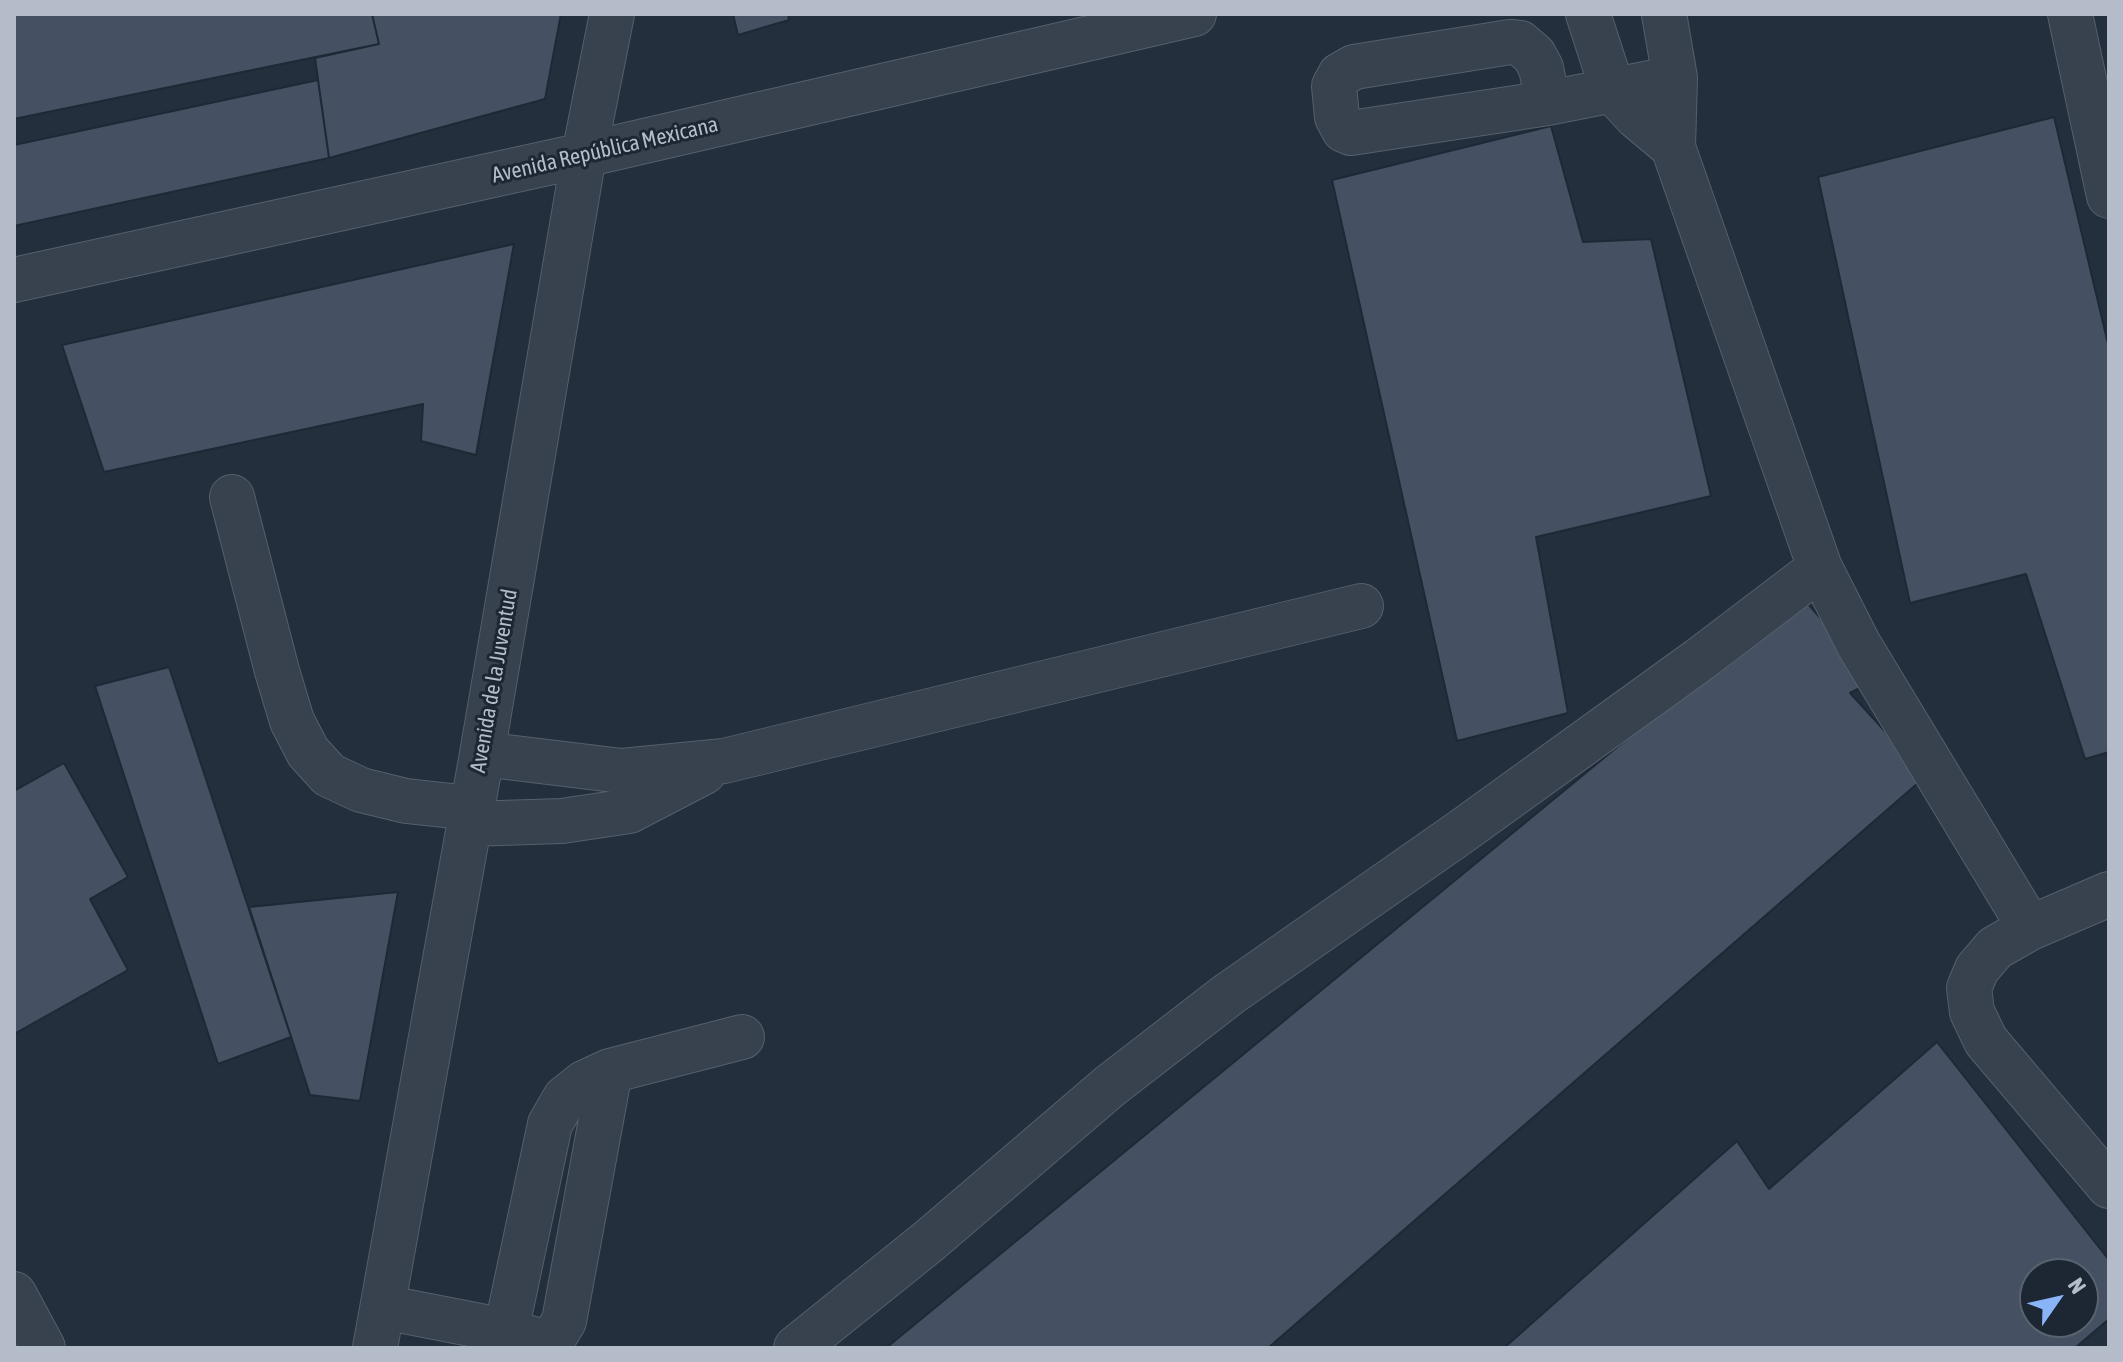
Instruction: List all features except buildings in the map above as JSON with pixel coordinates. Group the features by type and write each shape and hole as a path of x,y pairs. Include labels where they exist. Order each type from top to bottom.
{"street":[{"name":"Avenida de la Juventud","path":"379,1328 482,754 584,155 612,14"},
{"name":"Avenida República Mexicana","path":"14,280 584,155 1194,14"},
{"path":"1588,14 1613,91 1636,116 1673,147"},
{"path":"1664,14 1675,78 1673,147 1820,568 1866,658 2030,928"},
{"path":"2070,14 2109,196"},
{"path":"1548,103 1675,78"},
{"path":"232,497 292,721 308,752 329,775 361,790 470,816 562,821 629,811 724,761"},
{"path":"796,1348 929,1241 1110,1086 1229,994 1674,678 1820,568"},
{"path":"482,754 622,771 724,761 1361,606"},
{"path":"2109,894 2030,928 1995,948 1977,969 1969,988 1972,1012 1986,1041 2109,1186"},
{"path":"379,1328 504,1340 550,1124 565,1098 584,1083 610,1071 742,1037"},
{"path":"14,1294 43,1348"}]}
